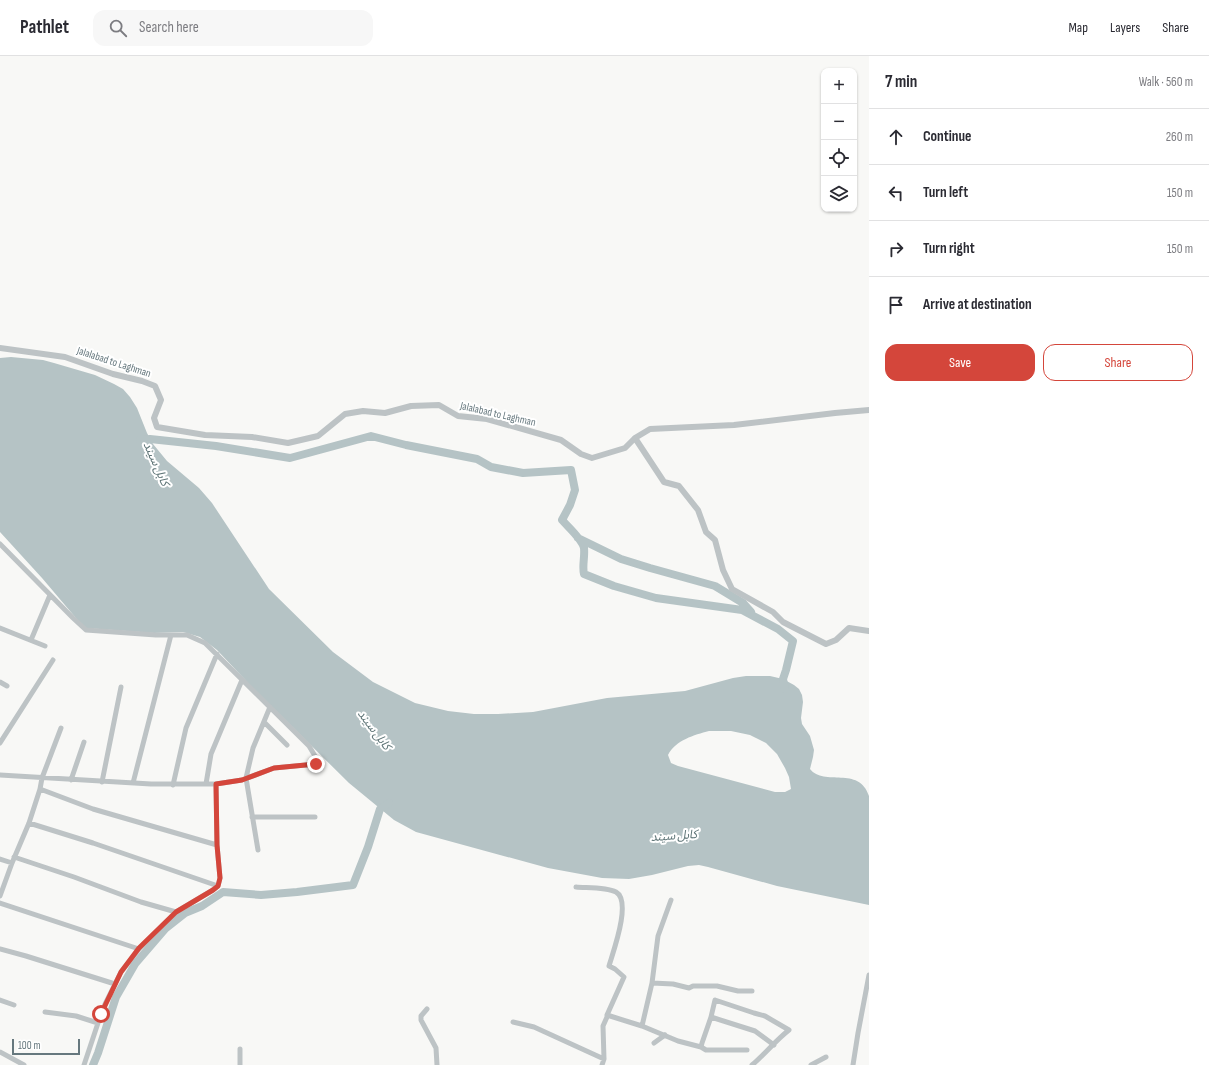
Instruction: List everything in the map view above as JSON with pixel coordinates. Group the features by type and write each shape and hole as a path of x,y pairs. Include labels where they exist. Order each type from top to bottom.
{"street":[{"name":"Jalalabad to Laghman","path":"0,348 66,357 113,374 142,381 155,386 161,400 154,418 157,427 205,435 252,438 288,443 318,436 345,414 362,411 385,413 411,406 439,405 458,416 487,419 561,440 581,454 592,458 625,448 635,438 650,429 734,425 869,410"},
{"path":"635,438 664,482 679,486 698,510 706,532 715,540 723,570 732,588 773,612 783,622 826,644 836,640 849,628 869,631"},
{"path":"0,544 86,630 156,635 187,635 205,643 218,654 242,680 309,746 315,756 316,764 274,768 246,778 216,784 173,785 0,775"},
{"path":"32,640 50,595"},
{"path":"0,628 45,646"},
{"path":"133,783 171,635"},
{"path":"173,785 186,728 218,654"},
{"path":"0,743 53,660"},
{"path":"206,784 211,754 242,680"},
{"path":"0,682 7,686"},
{"path":"102,782 121,687"},
{"path":"258,850 246,778 253,748 270,707"},
{"path":"264,722 287,745"},
{"path":"0,896 14,857 29,823 42,778 61,728"},
{"path":"71,780 84,742"},
{"path":"84,1065 105,1004 121,972 139,948 176,912 218,886 220,878 217,845 216,784"},
{"path":"40,789 93,809 217,845"},
{"path":"252,817 315,816"},
{"path":"29,823 93,843 218,886"},
{"path":"14,857 141,902 176,912"},
{"path":"0,859 12,863"},
{"path":"576,887 611,890 618,893 622,897 623,908 620,927 609,966 624,977 603,1026 604,1059 602,1065"},
{"path":"642,1026 652,983 658,936 671,900"},
{"path":"0,903 139,948"},
{"path":"0,949 115,984"},
{"path":"853,1065 869,975"},
{"path":"652,983 673,984 689,988 693,986 717,986 738,991 752,991"},
{"path":"0,1000 14,1005"},
{"path":"702,1047 715,1000 754,1014 765,1016 789,1030 752,1065"},
{"path":"427,1009 421,1016 421,1020 436,1048 437,1065"},
{"path":"45,1012 76,1016 98,1023"},
{"path":"607,1015 642,1026 678,1041 702,1047 706,1050 747,1050"},
{"path":"711,1017 754,1031 774,1045"},
{"path":"513,1022 534,1027 604,1059"},
{"path":"654,1043 664,1035"},
{"path":"240,1049 240,1065"},
{"path":"0,1052 24,1065"},
{"path":"811,1065 826,1057"}],"water":[{"name":"کابل سيند","path":"11,357 43,360 95,375 123,389 137,408 153,444 167,461 199,488 212,503 269,589 333,652 373,682 415,703 448,711 474,714 498,714 533,712 607,698 685,691 746,676 770,676 783,679 794,685 799,689 802,695 802,724 810,736 814,750 810,769 816,774 824,776 858,781 864,787 869,796 869,905 777,886 699,865 629,879 602,878 548,868 416,832 394,820 349,783 251,686 217,650 200,637 183,632 154,633 86,628 0,532 0,358","holes":["709,731 731,731 750,735 766,743 777,754 785,768 789,777 791,789 785,792 775,792 671,763 668,755 671,750 686,739"]}],"waterway":[{"name":"کابل سيند","path":"140,440 150,439 216,446 290,458 371,436 406,445 477,459 491,467 523,473 571,470 575,490 570,505 562,520 583,544 584,574 614,586 656,598 742,610 778,629 793,641 783,679 785,689"},
{"path":"578,538 621,559 715,586 743,603 751,612"},
{"path":"93,1065 116,997 135,964 166,928 185,913 202,906 223,892 261,895 353,885 368,847 380,809 389,803"}],"route":[{"path":"101,1014 121,972 139,948 176,912 218,886 220,878 217,845 216,784 242,780 274,768 316,764"}]}
